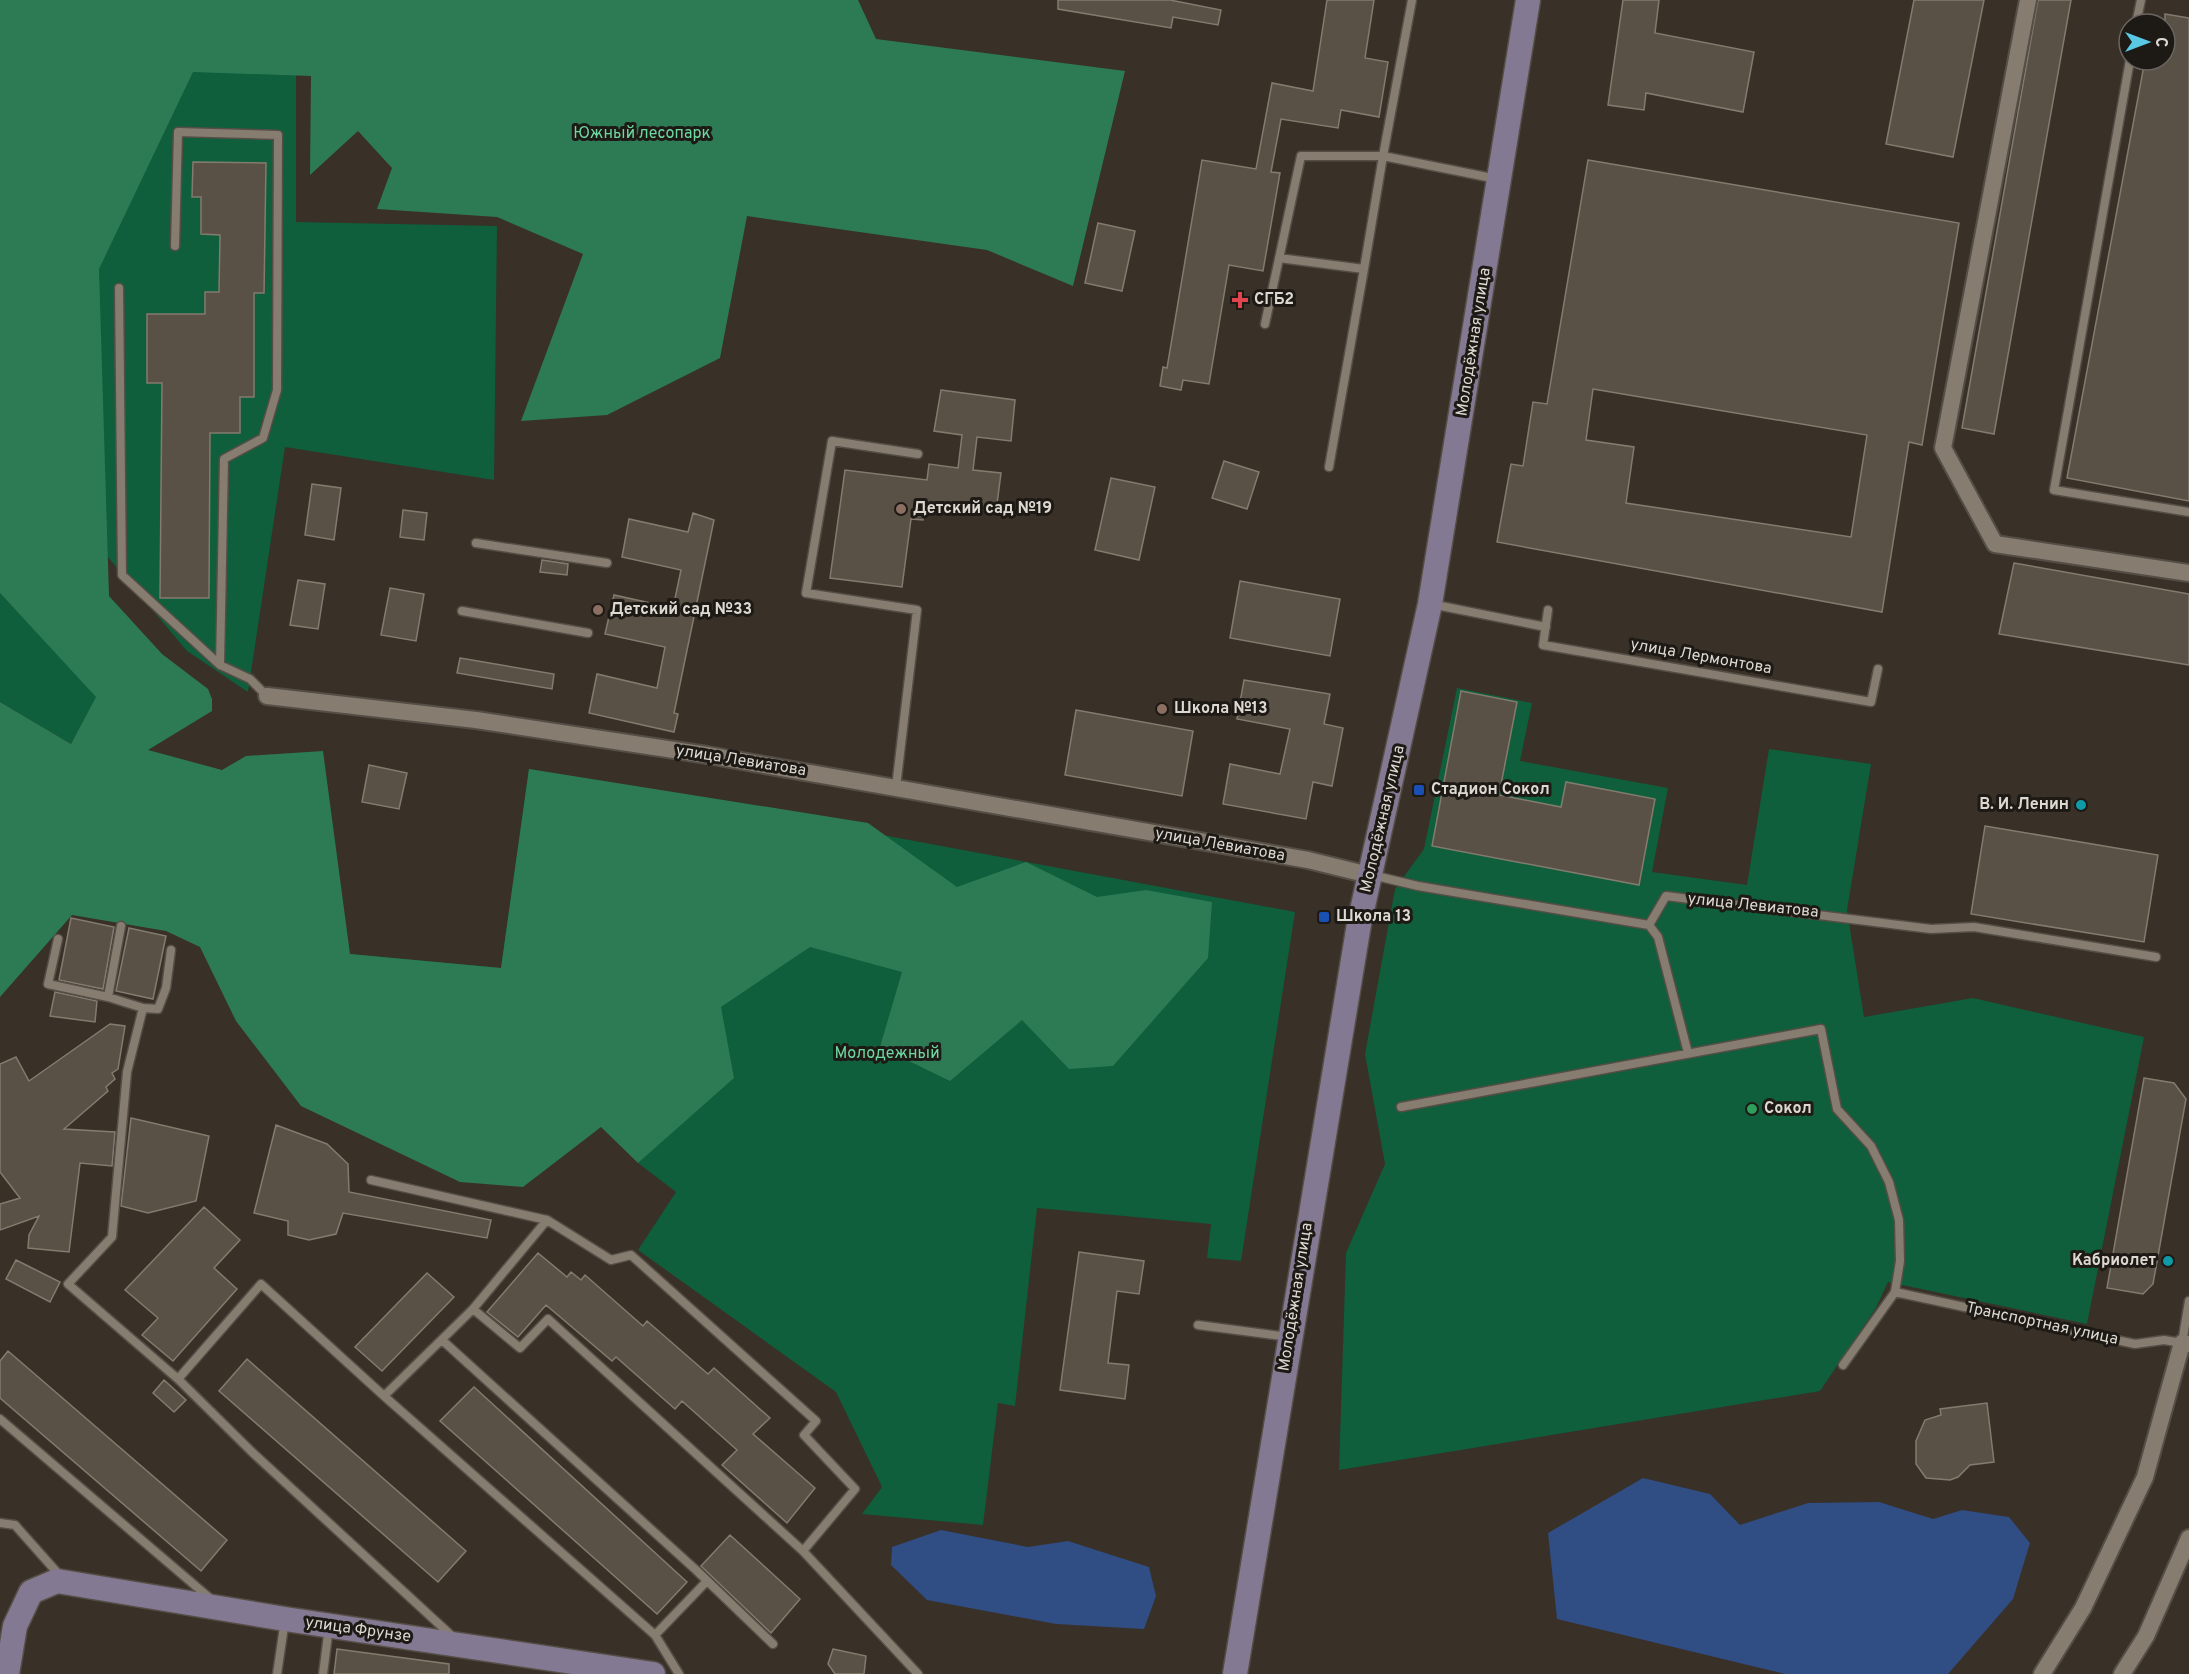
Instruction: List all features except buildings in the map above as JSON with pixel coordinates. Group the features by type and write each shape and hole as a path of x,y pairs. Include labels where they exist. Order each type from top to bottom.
{"main road":[{"name":"Молодёжная улица","path":"1235,1674 1289,1337 1369,874 1391,785 1430,604 1528,0"},
{"path":"5,1665 15,1626 31,1592 57,1581 64,1581"},
{"name":"улица Фрунзе","path":"64,1581 285,1620 654,1674"}],"street":[{"path":"2028,0 1943,448 1995,544 2189,573"},
{"name":"улица Левиатова","path":"267,696 476,720 896,787 1308,860 1369,874"},
{"path":"2042,1674 2083,1608 2145,1477 2185,1344"},
{"path":"2122,1674 2146,1636 2189,1538"}],"lane":[{"path":"1329,467 1412,0"},
{"path":"2128,72 2054,490 2189,512"},
{"path":"174,246 178,132 278,135 277,390 263,438 224,459 220,665"},
{"path":"1265,324 1301,156 1383,156 1500,179"},
{"path":"1279,258 1364,269"},
{"path":"119,288 122,574 220,665 250,679 267,696"},
{"path":"896,787 917,610 806,593 832,441 918,454"},
{"path":"476,543 607,563"},
{"path":"1430,604 1546,627"},
{"name":"улица Лермонтова","path":"1548,610 1543,645 1871,702 1878,669"},
{"path":"462,611 588,633"},
{"name":"улица Левиатова","path":"1369,874 1418,886 1649,925 1666,896 1931,929 1974,927 2156,957"},
{"path":"1649,925 1658,937 1688,1053"},
{"path":"108,997 121,926"},
{"path":"58,939 48,984 108,997 143,1008 158,1009 166,988 171,950"},
{"path":"143,1008 127,1072 112,1237 68,1284 178,1379 253,1453 462,1646"},
{"path":"1401,1107 1821,1029 1837,1108 1871,1146 1889,1182 1899,1220 1900,1261 1895,1292 1843,1365"},
{"path":"371,1180 547,1220 611,1260 632,1254 816,1421 804,1435 855,1489 803,1551"},
{"path":"384,1396 473,1309 547,1220"},
{"path":"178,1379 261,1284 384,1396 655,1635 679,1674"},
{"name":"Транспортная улица","path":"1895,1292 2135,1344 2164,1340 2185,1344"},
{"path":"2185,1344 2189,1301"},
{"path":"473,1309 520,1348 548,1319 803,1551 918,1674"},
{"path":"1198,1325 1289,1337"},
{"path":"442,1340 773,1644"},
{"path":"0,1419 223,1609"},
{"path":"0,1523 15,1525 64,1581"},
{"path":"655,1635 707,1581"},
{"path":"277,1674 285,1620"},
{"path":"323,1674 329,1626"}],"green space":[{"name":"Южный лесопарк","path":"0,0 858,0 876,39 1125,71 1073,286 987,250 747,216 720,358 607,415 521,421 583,254 497,217 377,209 392,168 358,131 310,175 311,76 193,72 99,269 109,596 162,654 208,689 212,699 212,711 148,750 222,770 246,756 323,751 350,954 501,968 529,769 868,823 957,887 1026,862 1097,897 1146,890 1212,902 1208,958 1113,1066 1069,1069 1022,1020 950,1081 880,1047 902,972 810,947 721,1007 734,1078 638,1163 601,1127 523,1187 460,1182 301,1106 236,1021 200,947 166,931 72,915 0,997 0,702 71,744 96,697 0,593"},
{"path":"296,56 296,222 497,226 494,480 285,447 248,692 187,651 0,429 0,58"},
{"path":"0,593 97,696 71,744 0,702"},
{"name":"Сокол","path":"1457,688 1532,703 1520,761 1668,788 1652,872 1747,885 1769,749 1871,764 1847,910 1864,1017 1973,998 2144,1037 2087,1324 1888,1282 1876,1308 1820,1391 1339,1470 1346,1253 1385,1164 1365,1054 1395,889 1424,849"},
{"name":"Молодежный","path":"529,769 1295,912 1241,1261 1207,1258 1211,1224 1037,1208 1015,1406 998,1403 983,1525 862,1514 882,1487 836,1392 638,1250 676,1192 638,1163 653,1149 349,954 501,968"}],"water":[{"path":"1643,1478 1710,1494 1740,1525 1808,1503 1879,1502 1933,1519 1962,1510 2009,1517 2030,1543 2013,1599 1948,1674 1785,1674 1557,1619 1548,1533"},
{"path":"941,1530 1028,1547 1068,1541 1149,1567 1156,1596 1144,1629 1056,1624 927,1600 891,1565 892,1547"}],"place":[{"name":"СГБ2","path":"1240,300"},
{"name":"Детский сад №19","path":"901,509"},
{"name":"Детский сад №33","path":"598,610"},
{"name":"Школа №13","path":"1162,709"},
{"name":"Стадион Сокол","path":"1419,790"},
{"name":"В. И. Ленин","path":"2081,805"},
{"name":"Школа 13","path":"1324,917"},
{"name":"Сокол","path":"1752,1109"},
{"name":"Кабриолет","path":"2168,1261"}]}
